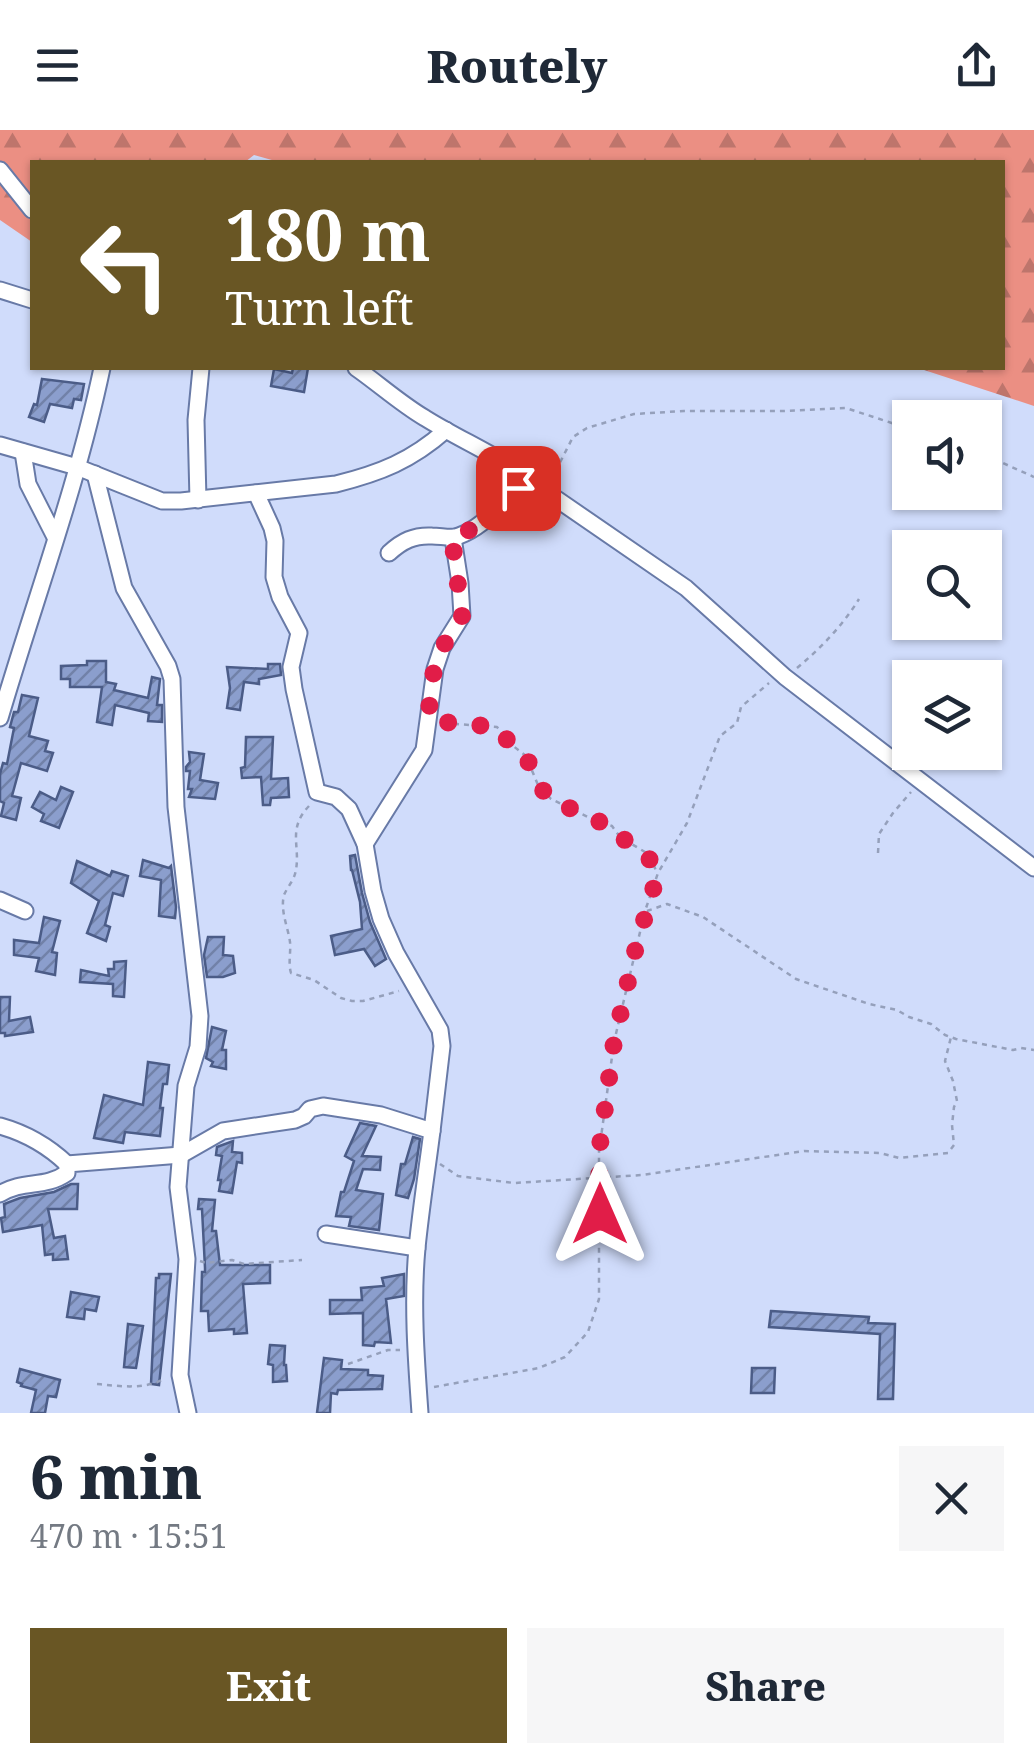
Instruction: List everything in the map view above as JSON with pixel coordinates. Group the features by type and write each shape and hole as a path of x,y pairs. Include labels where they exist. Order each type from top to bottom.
{"street":[{"path":"0,170 30,208"},
{"path":"0,290 30,299"},
{"path":"0,718 91,420 102,370"},
{"path":"198,500 196,420 201,370"},
{"path":"359,370 422,416 528,477 686,588 785,677 1034,868"},
{"path":"0,445 77,467 162,501 198,500 336,484 407,460 446,430"},
{"path":"23,452 28,484 55,537"},
{"path":"95,474 124,588 172,679 176,807 200,1016 198,1047 186,1086 178,1187 187,1259 180,1376 188,1413"},
{"path":"390,553 411,538 452,538 468,531 528,477"},
{"path":"256,493 272,528 274,577 280,597 299,633 291,666 317,792 344,803 364,844 381,919 396,954 440,1030 442,1046 417,1248 420,1413"},
{"path":"364,844 422,756 434,669 462,616 452,538"},
{"path":"0,649 18,658"},
{"path":"0,900 25,911"},
{"path":"67,1164 182,1156 223,1131 295,1120 310,1109 323,1106 381,1115 432,1130"},
{"path":"0,1126 50,1148 67,1164 68,1172 51,1182 13,1186 0,1194"},
{"path":"326,1234 417,1248"}],"path":[{"path":"544,491 573,437 587,428 634,414 846,408 892,423"},
{"path":"1002,463 1034,477"},
{"path":"418,1391 540,1368 566,1358 588,1332 599,1300 599,1152 614,1042 658,873 686,823 720,736 737,723 741,707 774,679 785,677 814,654 845,621 859,598"},
{"path":"428,717 497,727 526,756 538,785 551,799 612,826 620,837 645,852 658,873"},
{"path":"878,853 879,834 922,780"},
{"path":"317,792 298,823 295,874 284,895 291,974 314,980 352,1002 416,986"},
{"path":"646,911 667,904 704,918 796,979 897,1010 951,1037 1013,1050 1034,1050"},
{"path":"428,1156 458,1176 514,1183 600,1179 804,1151 880,1153 899,1158 948,1153 952,1150 957,1101 945,1056 951,1037"},
{"path":"187,1259 244,1264 302,1260"},
{"path":"348,1364 388,1350 416,1349"},
{"path":"97,1384 137,1386 180,1376"}],"green space":[{"path":"0,130 1034,130 1034,406 924,370 1005,370 1005,160 272,160 254,155 248,160 30,160 30,241 0,220"}],"building":[{"path":"274,370 308,370 304,392 271,386"},
{"path":"42,379 84,384 81,400 74,399 72,408 50,404 44,422 29,417 34,404 37,405"},
{"path":"87,661 106,661 106,682 116,684 114,690 148,698 152,677 160,679 157,705 162,705 162,722 148,721 149,713 115,705 112,725 97,722 102,687 70,687 70,679 61,679 61,666 87,665"},
{"path":"268,664 280,664 281,675 259,679 259,684 244,682 240,710 227,708 227,667 268,669"},
{"path":"22,695 38,698 29,736 48,741 45,751 53,753 47,771 21,763 12,796 21,798 16,820 1,816 4,803 0,801 0,774 3,763 7,764 14,728 10,727"},
{"path":"246,737 273,737 271,779 288,778 289,797 271,798 270,805 263,805 261,777 242,778"},
{"path":"189,752 204,754 200,780 218,783 215,799 189,797"},
{"path":"61,787 73,792 59,828 41,821 44,814 32,807 40,792 56,800"},
{"path":"355,855 370,922 386,959 375,966 364,949 335,955 331,936 362,929 351,870 350,856"},
{"path":"143,860 171,866 175,918 159,916 161,880 140,876"},
{"path":"77,861 110,876 112,871 128,876 123,896 113,893 105,925 110,927 106,941 87,933 99,901 71,883"},
{"path":"44,917 60,921 52,952 57,953 55,975 36,971 39,958 14,955 14,940 39,943"},
{"path":"208,937 224,937 223,955 233,956 235,973 207,977 204,955"},
{"path":"126,961 124,997 113,996 113,984 80,982 81,970 109,976 108,969 114,969 114,962"},
{"path":"0,997 10,997 9,1021 30,1017 33,1032 5,1036 0,1033"},
{"path":"212,1027 226,1031 222,1050 226,1050 226,1069 211,1066 213,1062 206,1058"},
{"path":"148,1062 169,1065 167,1084 163,1084 160,1136 125,1132 123,1143 94,1138 104,1095 143,1105"},
{"path":"360,1123 376,1126 362,1156 381,1157 380,1170 363,1169 356,1190 383,1194 379,1230 349,1226 351,1217 336,1216 354,1161 345,1156"},
{"path":"413,1137 420,1139 408,1198 396,1195 401,1164 405,1164"},
{"path":"233,1141 232,1152 242,1153 242,1163 237,1162 232,1193 219,1191 222,1156 216,1155 217,1147"},
{"path":"78,1184 77,1209 48,1209 54,1238 65,1236 68,1259 53,1260 53,1254 45,1255 42,1225 3,1232 4,1204"},
{"path":"199,1199 215,1200 212,1231 216,1231 220,1265 270,1265 270,1283 243,1284 247,1333 234,1334 234,1329 209,1331 208,1311 201,1311 205,1268"},
{"path":"159,1274 171,1274 159,1385 151,1384"},
{"path":"404,1274 404,1296 386,1299 391,1343 363,1345 363,1313 330,1314 330,1300 362,1300 361,1288 384,1286 382,1278"},
{"path":"71,1292 99,1297 96,1311 85,1309 84,1319 67,1317"},
{"path":"771,1311 869,1317 868,1323 895,1324 893,1399 878,1399 880,1334 769,1327"},
{"path":"128,1324 143,1326 136,1368 124,1367"},
{"path":"270,1345 285,1346 287,1381 273,1382 273,1365 268,1364"},
{"path":"324,1358 342,1360 341,1369 368,1370 368,1375 383,1376 382,1389 338,1390 337,1394 331,1393 330,1413 317,1413"},
{"path":"752,1368 775,1368 774,1393 751,1393"},
{"path":"20,1369 60,1380 56,1397 48,1396 45,1413 31,1413 36,1390 17,1382"}],"route":[{"path":"518,488 487,517 452,538 462,616 434,669 428,717 497,727 526,756 538,785 551,799 612,826 620,837 645,852 658,873 614,1042 599,1152 600,1214"}]}
